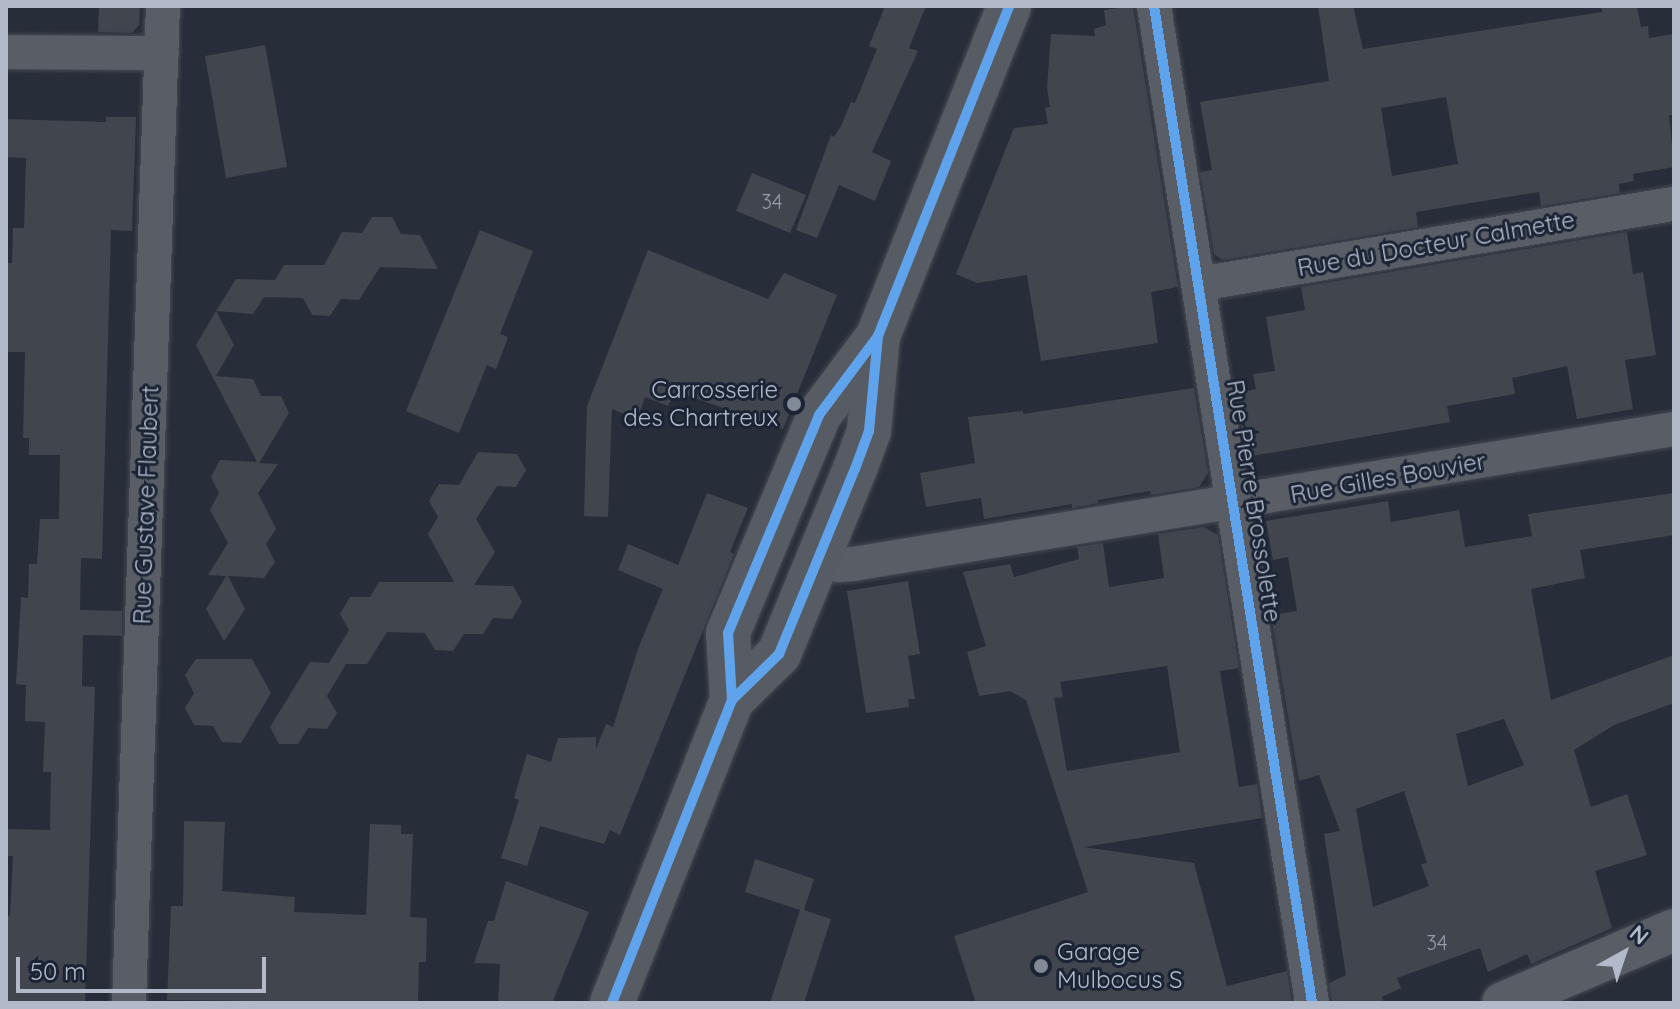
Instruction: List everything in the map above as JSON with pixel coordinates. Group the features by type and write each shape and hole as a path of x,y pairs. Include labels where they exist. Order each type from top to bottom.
{"main road":[{"path":"732,700 728,633 819,415 878,336 1008,7"},
{"path":"612,1003 732,700 779,654 819,559 869,431 878,336"}],"street":[{"name":"Rue Gustave Flaubert","path":"129,1003 163,6"},
{"name":"Rue Pierre Brossolette","path":"1154,6 1312,1003"},
{"path":"6,52 162,53"},
{"name":"Rue du Docteur Calmette","path":"1199,284 1674,204"},
{"name":"Rue Gilles Bouvier","path":"819,559 839,565 853,564 1234,504 1674,429"},
{"path":"1503,1003 1674,930"}],"building":[{"path":"99,6 140,6 139,25 132,33 98,32"},
{"path":"885,6 926,6 909,48 918,51 872,152 891,161 875,201 839,185 817,238 796,230 831,135 834,137 841,126 851,102 855,103 877,49 869,46"},
{"path":"1133,6 1178,287 1151,292 1158,343 1041,361 1027,275 977,283 956,274 1014,128 1048,124 1045,108 1050,107 1047,88 1051,34 1095,36 1094,29 1106,25 1104,10"},
{"path":"1318,6 1353,6 1363,49 1602,12 1601,6 1637,6 1641,27 1648,26 1649,38 1674,34 1674,115 1669,115 1674,167 1633,174 1634,181 1619,184 1620,193 1541,206 1539,192 1416,212 1418,227 1222,260 1214,254 1200,172 1212,170 1200,102 1329,81","holes":["1446,97 1458,164 1392,176 1381,108"]},
{"path":"265,45 287,167 226,178 205,56"},
{"path":"106,117 136,117 132,231 111,230 102,559 81,558 80,610 122,611 122,636 83,635 82,686 95,687 85,1003 6,1003 6,916 10,916 13,856 6,856 6,829 50,830 51,772 43,772 45,722 25,721 26,685 16,684 21,597 28,598 29,564 37,564 40,519 59,519 60,455 29,455 29,438 23,438 25,352 6,352 6,263 12,263 13,228 24,228 26,158 6,157 6,119 106,122"},
{"path":"752,173 806,195 790,233 736,211"},
{"path":"372,217 392,217 401,234 420,235 438,269 380,267 359,300 341,299 330,316 312,315 303,298 264,297 253,314 216,311 236,279 275,280 284,265 324,265 342,232 362,233"},
{"path":"480,230 533,251 500,334 508,337 496,369 487,365 459,433 406,411"},
{"path":"1627,232 1633,274 1643,272 1656,355 1625,360 1633,409 1577,419 1567,366 1512,378 1515,394 1447,406 1450,422 1246,457 1236,393 1256,389 1253,374 1275,371 1266,317 1305,310 1301,287"},
{"path":"648,250 768,299 784,273 837,295 783,429 680,393 677,400 672,398 668,406 645,397 637,420 612,409 608,517 584,516 587,406"},
{"path":"216,311 234,345 216,376 253,379 261,396 281,396 289,413 259,463 278,464 258,493 276,529 266,544 275,562 264,578 228,576 245,609 224,641 206,609 226,576 208,575 228,543 210,510 219,493 211,477 220,460 257,462 196,345"},
{"path":"1194,388 1208,473 1199,487 1151,495 1150,491 1072,508 1072,504 984,519 981,498 926,507 920,473 975,463 968,417 1023,411 1023,414"},
{"path":"478,452 517,454 526,470 516,487 497,486 476,519 495,552 474,585 513,586 522,602 512,619 493,618 483,634 464,634 453,651 435,650 425,633 387,632 367,664 346,664 327,696 337,713 327,729 308,728 298,744 279,744 270,727 310,662 329,663 349,630 340,614 350,597 370,597 379,582 454,582 428,534 438,517 429,501 439,484 459,485"},
{"path":"707,493 748,508 730,552 734,554 620,835 610,830 604,844 540,826 527,866 501,858 519,800 514,798 527,754 551,762 558,738 596,737 596,749 606,724 613,727 639,646 663,589 618,570 628,544 678,565"},
{"path":"1674,493 1674,535 1580,550 1585,578 1531,589 1551,700 1674,655 1674,703 1614,725 1574,750 1591,807 1627,794 1647,855 1595,871 1612,928 1531,964 1527,954 1488,972 1480,948 1397,978 1401,988 1382,997 1384,1003 1332,1003 1329,983 1346,975 1324,834 1340,831 1319,775 1299,781 1271,615 1297,611 1288,557 1273,560 1266,521 1388,501 1391,522 1459,510 1465,547 1532,536 1528,514","holes":["1504,719 1524,765 1468,786 1456,734","1404,791 1427,863 1421,864 1429,886 1373,907 1356,809"]},
{"path":"1204,527 1218,535 1239,668 1220,671 1239,787 1257,784 1262,818 1084,847 1194,863 1227,986 1287,971 1292,1003 976,1003 954,936 1088,892 1026,700 1010,691 979,696 967,652 986,646 963,572 1010,564 1014,577 1079,559 1077,547 1103,543 1109,587 1164,578 1158,534","holes":["1167,666 1180,752 1067,771 1054,698 1063,697 1060,682"]},
{"path":"908,581 920,654 908,656 915,699 908,699 909,707 866,713 847,591"},
{"path":"196,659 252,659 271,693 241,743 222,742 213,726 194,725 185,708 194,693 185,675"},
{"path":"184,821 225,822 222,891 295,897 294,912 366,915 370,824 401,825 401,834 413,834 410,917 427,918 426,962 419,962 418,1003 167,1000 171,906 183,906"},
{"path":"755,859 814,879 804,910 831,919 804,1003 770,1003 800,910 745,892"},
{"path":"506,881 589,912 552,1003 498,1003 500,964 474,963 488,921 494,921"}],"cycle path":[{"path":"732,700 728,633 819,415 878,336 1009,6"},
{"path":"1154,6 1312,1003"},
{"path":"612,1003 732,700 779,654 855,469 869,431 878,336"}],"place":[{"name":"Carrosserie des Chartreux","path":"794,404"},
{"name":"Garage Mulbocus S","path":"1041,966"}]}
